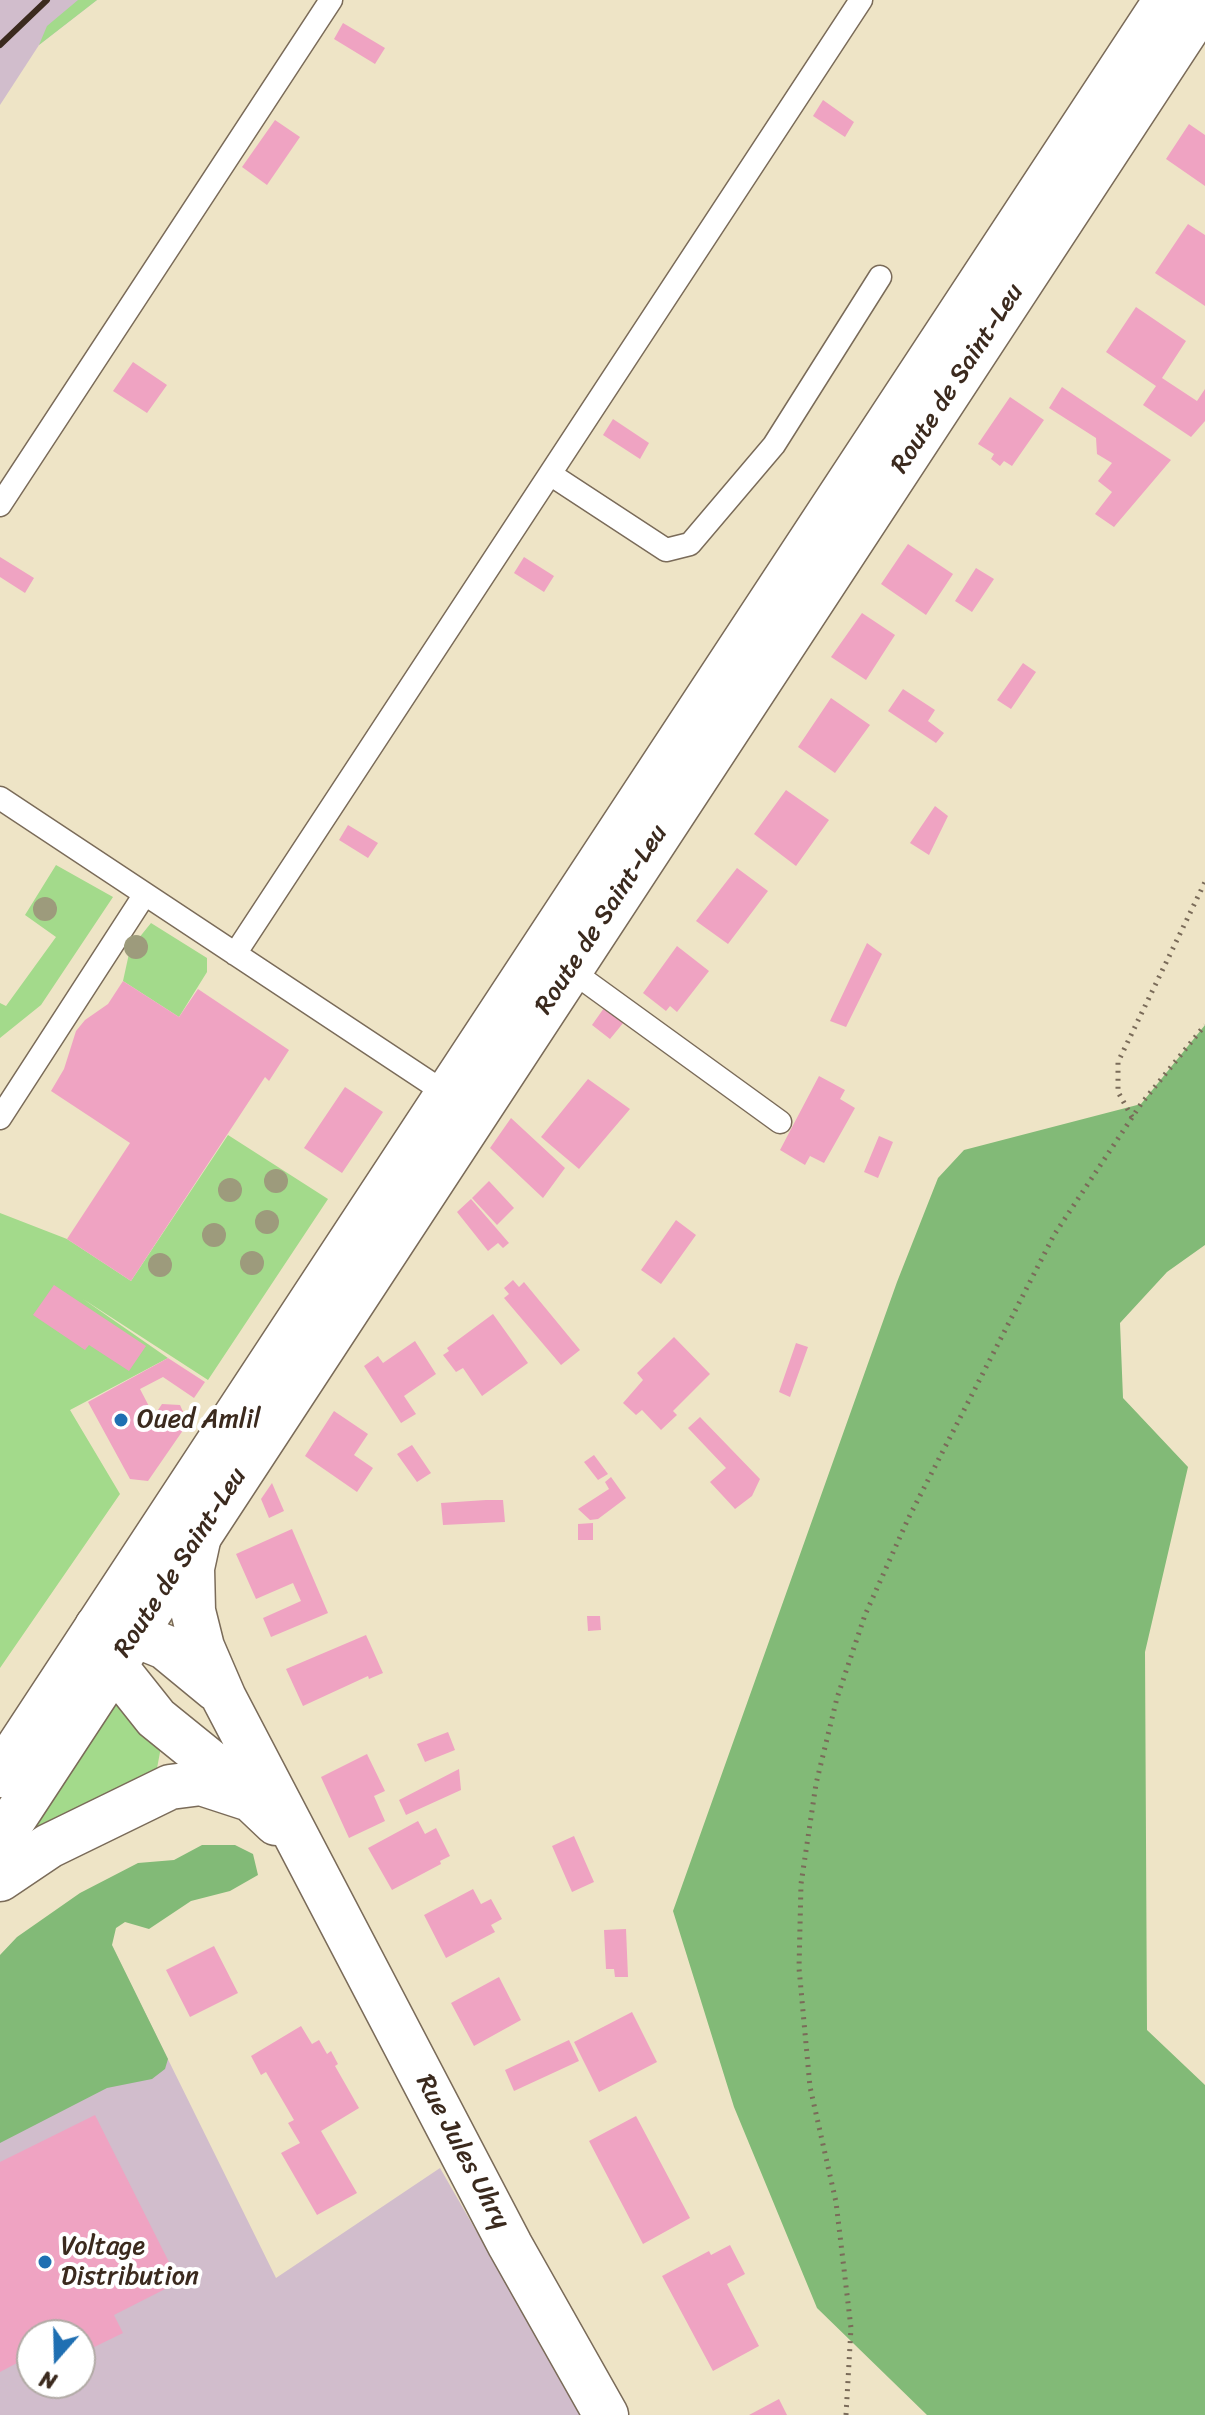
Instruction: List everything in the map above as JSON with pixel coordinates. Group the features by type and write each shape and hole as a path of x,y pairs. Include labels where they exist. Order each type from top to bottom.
{"main road":[{"name":"Route de Saint-Leu","path":"0,1840 447,1094 1166,0"},
{"name":"Route de Saint-Leu","path":"0,1775 116,1642 200,1531 1205,1"},
{"name":"Rue Jules Uhry","path":"200,1531 192,1568 193,1611 202,1647 224,1698 510,2245 606,2415"},
{"name":"Rue Jules Uhry","path":"116,1642 180,1656 224,1698"},
{"name":"Rue Jules Uhry","path":"116,1642 156,1718 257,1802 279,1826 322,1887"},
{"path":"0,1879 49,1846 170,1787 201,1783 257,1802"}],"lane":[{"path":"0,505 331,0"},
{"path":"235,954 861,0"},
{"path":"550,474 666,550 690,544 774,445 880,277"},
{"path":"0,798 447,1094"},
{"path":"0,1118 145,894"},
{"path":"569,969 780,1122"}],"path":[{"path":"1132,1117 1118,1092 1118,1062 1205,882"},
{"path":"846,2415 851,2328 836,2202 810,2087 799,1968 801,1884 816,1784 837,1698 865,1615 913,1507 1054,1235 1132,1117 1205,1025"}],"shaded area":[{"path":"0,0 97,0 39,45 0,105"},
{"path":"112,1946 276,2278 440,2168 582,2415 0,2415 0,2064"}],"green space":[{"path":"78,0 97,0 39,45 47,26"},
{"path":"56,865 113,897 41,1005 0,1038 0,1003 6,1006 56,937 25,915"},
{"path":"151,923 207,958 207,972 179,1017 123,981 130,949"},
{"path":"1205,1025 1205,1245 1167,1272 1120,1323 1123,1398 1188,1467 1145,1652 1147,2030 1205,2085 1205,2415 927,2415 817,2308 734,2107 673,1911 897,1282 938,1178 964,1150 1141,1104"},
{"path":"228,1135 328,1199 208,1380 83,1299 168,1358 70,1410 120,1494 0,1668 0,1213 67,1239 131,1281"},
{"path":"112,1693 161,1747 155,1779 48,1831 16,1837"},
{"path":"202,1845 235,1845 253,1854 258,1875 230,1891 191,1901 149,1929 125,1922 116,1928 112,1945 168,2059 165,2069 152,2079 107,2088 0,2143 0,1955 17,1937 80,1893 138,1863 174,1860"}],"building":[{"path":"343,23 385,48 375,64 334,39"},
{"path":"823,100 854,122 845,137 813,116"},
{"path":"275,120 300,137 267,185 242,167"},
{"path":"1189,124 1205,135 1205,186 1166,159"},
{"path":"1188,224 1205,235 1205,306 1155,273"},
{"path":"1136,307 1186,341 1162,378 1197,401 1205,389 1205,421 1191,437 1143,405 1156,386 1106,352"},
{"path":"133,362 167,385 147,413 113,391"},
{"path":"1062,387 1171,460 1114,527 1095,514 1112,492 1098,481 1112,463 1097,454 1096,438 1049,408"},
{"path":"1010,397 1044,420 1012,466 1004,461 1000,466 991,459 994,454 978,444"},
{"path":"613,419 649,443 640,459 603,435"},
{"path":"908,544 953,574 926,615 881,584"},
{"path":"0,557 34,578 25,593 0,577"},
{"path":"524,557 554,576 544,592 514,573"},
{"path":"976,568 994,579 972,612 955,601"},
{"path":"862,613 895,635 866,680 831,657"},
{"path":"1023,663 1036,672 1011,709 997,700"},
{"path":"903,689 935,710 928,721 944,733 936,743 888,711"},
{"path":"831,698 870,725 835,773 798,747"},
{"path":"786,790 829,820 796,866 754,834"},
{"path":"935,806 948,816 929,855 910,843"},
{"path":"348,825 378,843 368,858 339,840"},
{"path":"737,868 768,891 728,944 696,921"},
{"path":"867,943 882,954 846,1027 830,1021"},
{"path":"677,946 709,971 677,1012 670,1006 666,1011 643,993"},
{"path":"123,981 179,1017 198,989 289,1050 269,1081 265,1077 131,1281 67,1239 130,1143 51,1091 64,1069 76,1031 85,1020 108,1004"},
{"path":"604,1008 624,1022 610,1039 592,1025"},
{"path":"819,1076 845,1090 840,1099 855,1108 824,1163 810,1156 805,1165 780,1150"},
{"path":"588,1079 630,1109 579,1169 541,1137"},
{"path":"345,1087 383,1112 342,1173 304,1148"},
{"path":"511,1118 565,1168 543,1198 490,1148"},
{"path":"879,1136 893,1142 878,1178 864,1172"},
{"path":"489,1181 514,1208 497,1225 472,1198"},
{"path":"471,1199 509,1243 503,1248 498,1243 488,1251 457,1212"},
{"path":"676,1220 696,1235 661,1284 641,1270"},
{"path":"513,1280 519,1287 524,1282 580,1350 561,1365 504,1298 509,1294 504,1288"},
{"path":"54,1285 146,1346 129,1371 89,1345 85,1350 33,1315"},
{"path":"493,1314 528,1363 482,1396 463,1368 456,1372 443,1355 449,1351 447,1348"},
{"path":"674,1337 710,1374 673,1411 677,1415 661,1430 642,1410 636,1415 623,1403 643,1380 637,1373"},
{"path":"415,1341 436,1374 404,1396 416,1414 401,1423 364,1366 378,1356 383,1363"},
{"path":"796,1343 808,1347 790,1397 779,1392"},
{"name":"Oued Amlil","path":"168,1358 205,1382 194,1398 163,1377 140,1389 154,1416 162,1404 180,1405 188,1423 148,1481 130,1479 88,1402"},
{"path":"334,1411 368,1434 354,1455 373,1468 357,1492 305,1456"},
{"path":"700,1417 760,1479 752,1496 735,1509 710,1482 726,1468 688,1428"},
{"path":"412,1445 431,1473 417,1482 397,1454"},
{"path":"594,1455 608,1474 598,1480 584,1462"},
{"path":"611,1477 626,1498 598,1519 590,1520 578,1509 609,1489 605,1482"},
{"path":"272,1483 284,1511 269,1518 261,1499"},
{"path":"503,1500 505,1522 443,1525 441,1503"},
{"path":"593,1523 593,1540 578,1540 578,1524"},
{"path":"292,1529 328,1613 271,1637 263,1618 301,1601 293,1583 256,1599 236,1554"},
{"path":"587,1616 600,1616 601,1630 588,1631"},
{"path":"366,1635 383,1673 369,1679 368,1676 303,1706 286,1669"},
{"path":"448,1732 455,1750 425,1762 417,1744"},
{"path":"367,1754 385,1791 374,1796 385,1821 349,1838 321,1777"},
{"path":"459,1769 461,1790 406,1815 399,1800"},
{"path":"418,1821 425,1834 436,1828 450,1856 392,1890 368,1848"},
{"path":"574,1836 594,1882 572,1892 552,1846"},
{"path":"473,1889 481,1904 491,1899 502,1919 491,1925 495,1932 446,1958 424,1915"},
{"path":"626,1929 628,1977 615,1977 614,1969 606,1969 604,1930"},
{"path":"214,1946 238,1993 190,2017 166,1970"},
{"path":"499,1977 521,2020 474,2046 451,2003"},
{"path":"632,2012 657,2062 599,2092 574,2042"},
{"path":"301,2026 312,2044 319,2040 327,2054 331,2051 338,2064 335,2066 359,2108 321,2131 357,2193 317,2215 281,2153 300,2143 288,2123 294,2120 266,2072 261,2075 251,2056"},
{"path":"569,2040 579,2061 514,2091 505,2070"},
{"path":"95,2115 179,2282 114,2315 123,2333 96,2346 96,2319 16,2319 16,2364 0,2372 0,2162"},
{"path":"636,2116 690,2218 643,2244 589,2141"},
{"path":"730,2245 745,2274 727,2284 759,2346 713,2371 662,2276 709,2251 711,2255"},
{"path":"779,2399 787,2415 749,2415"}],"railway":[{"path":"0,45 47,0"}],"place":[{"name":"Oued Amlil","path":"121,1420"},
{"name":"Voltage Distribution","path":"45,2262"}]}
